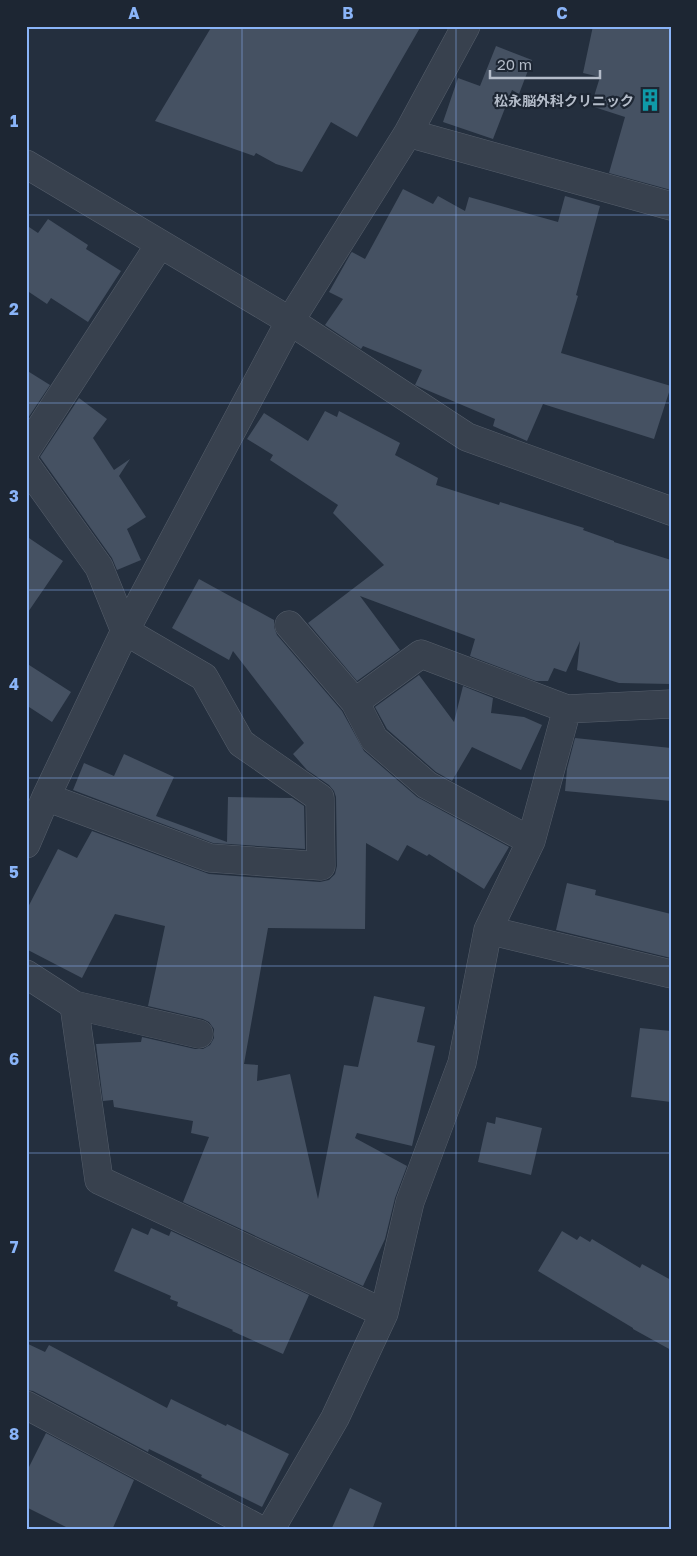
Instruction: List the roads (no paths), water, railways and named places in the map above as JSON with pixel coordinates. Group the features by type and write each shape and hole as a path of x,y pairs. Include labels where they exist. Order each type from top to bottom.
{"street":[{"path":"26,844 46,797 125,631 290,321 408,133 466,26"},
{"path":"408,133 671,206"},
{"path":"26,164 290,321 467,437 671,511"},
{"path":"26,450 160,244"},
{"path":"26,465 99,567 125,631 204,676 241,743 320,798 321,866 210,858 46,797"},
{"path":"289,626 355,702 374,739 427,785 531,841"},
{"path":"355,702 421,654 566,709 671,704"},
{"path":"270,1530 335,1418 384,1312 410,1202 462,1063 488,930 531,841 566,709"},
{"path":"488,930 671,974"},
{"path":"26,974 74,1005 199,1034"},
{"path":"74,1005 99,1180 384,1312"},
{"path":"26,1405 261,1530"}],"place":[{"name":"松永脳外科クリニック","path":"650,100"}]}
